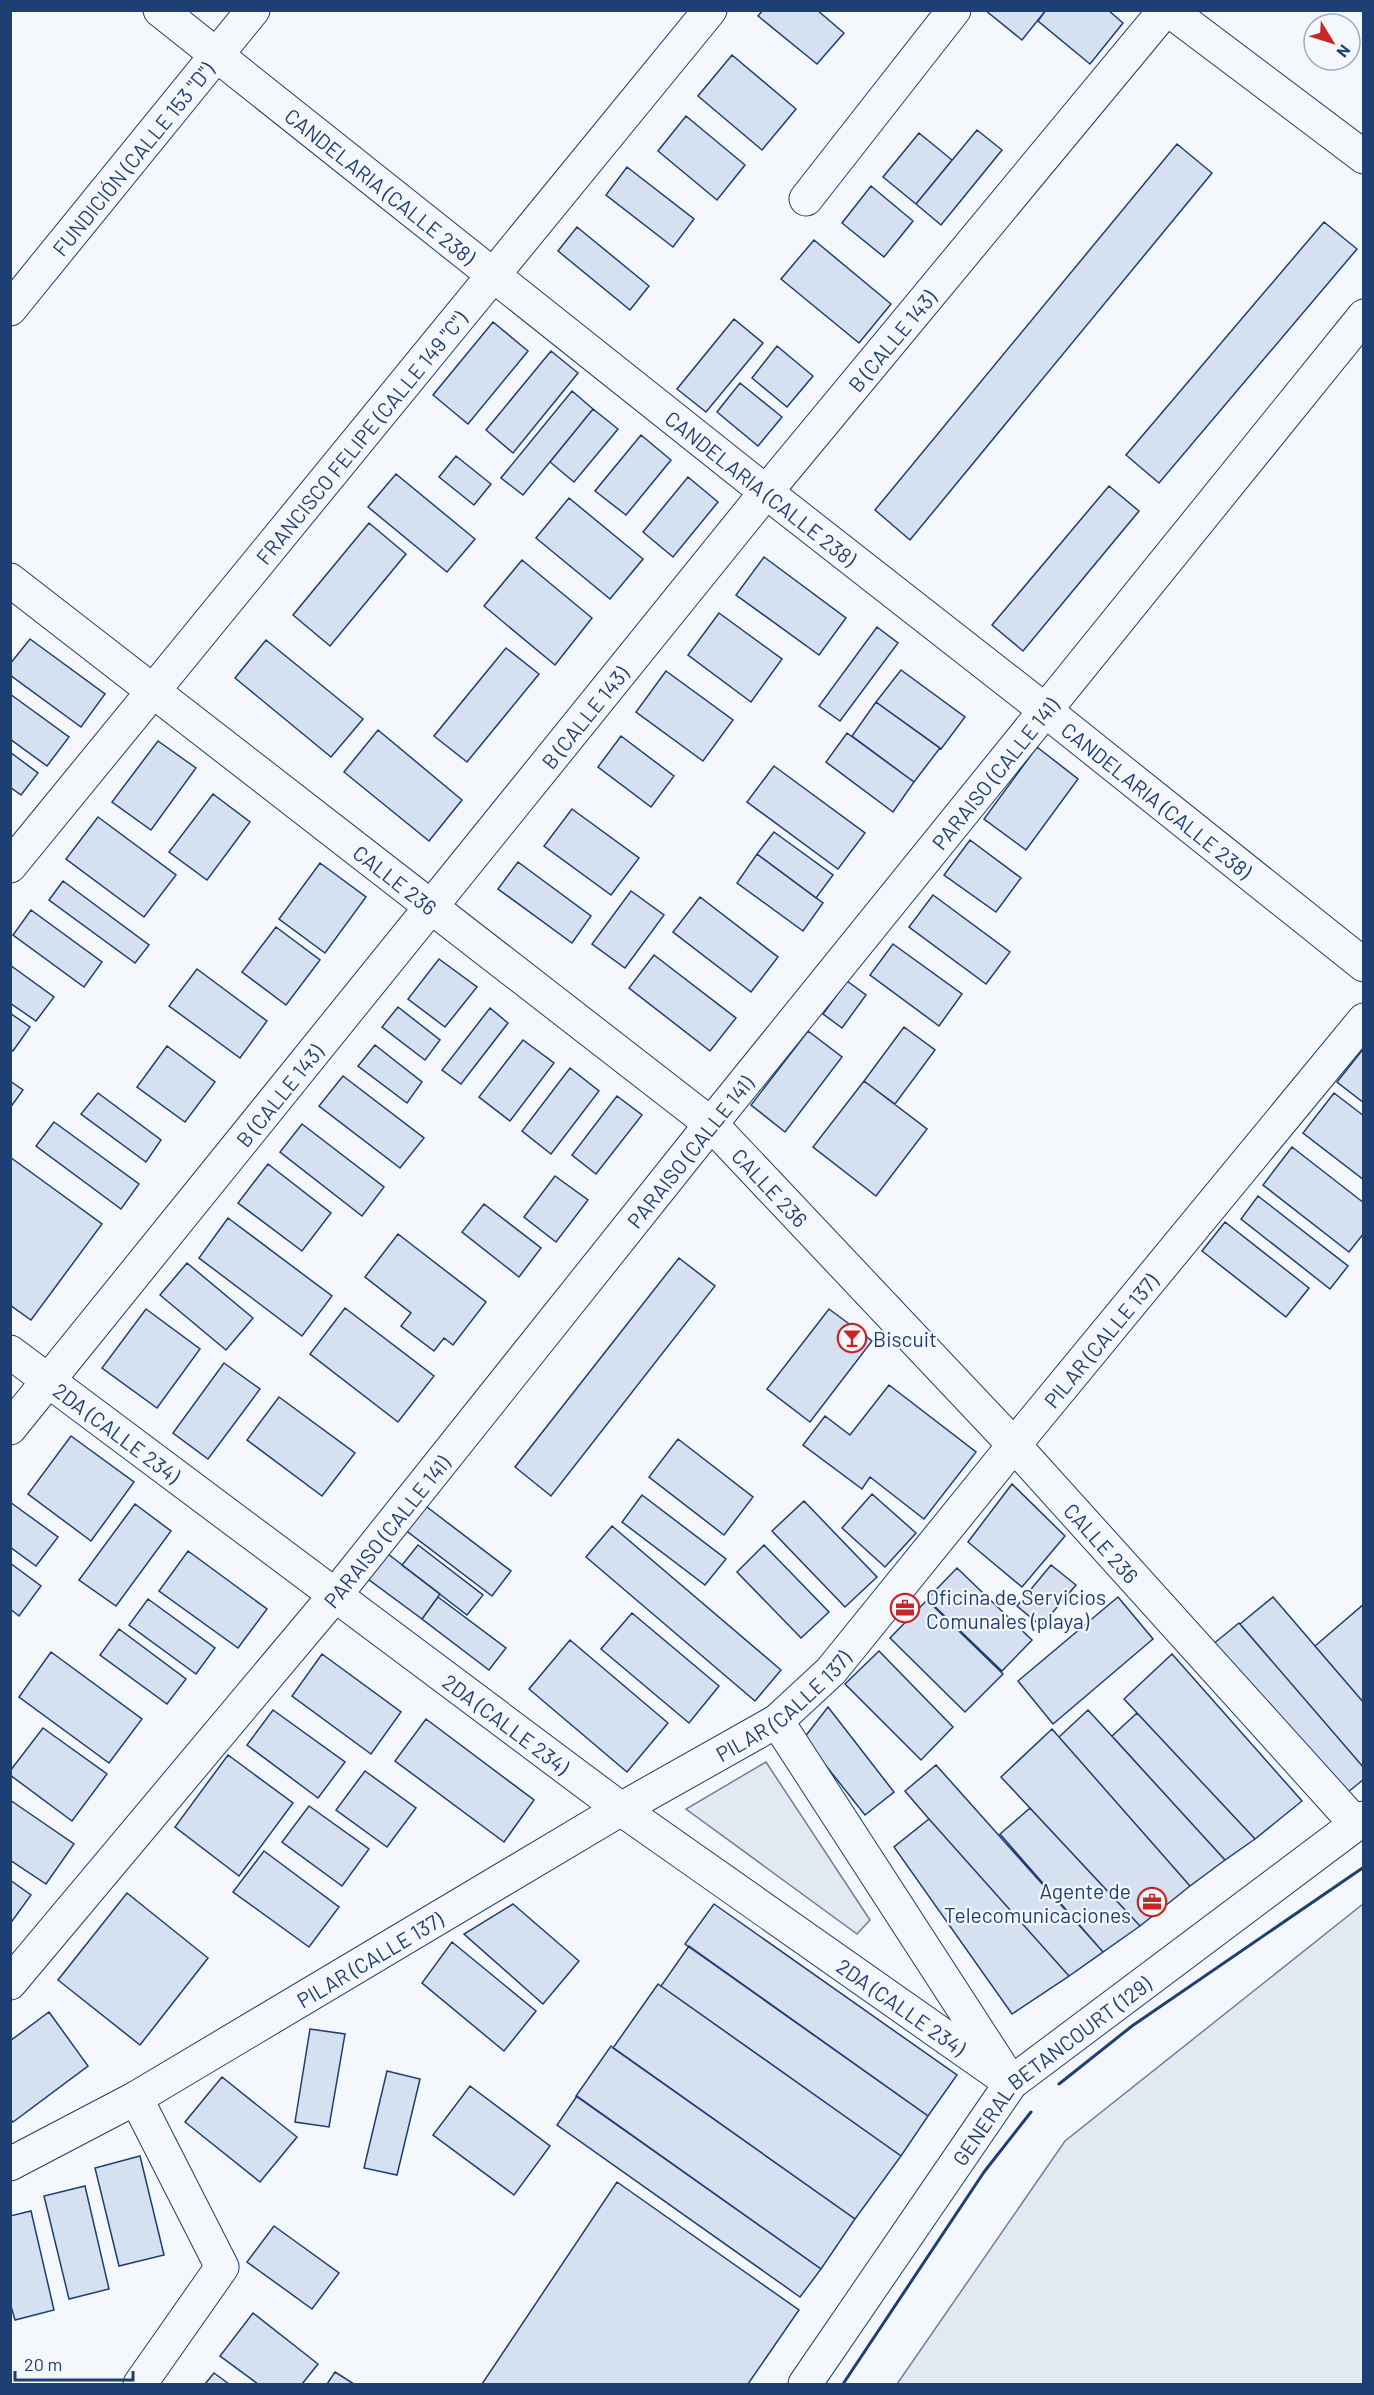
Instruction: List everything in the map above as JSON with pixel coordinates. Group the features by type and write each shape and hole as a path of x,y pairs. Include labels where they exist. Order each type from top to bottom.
{"street":[{"name":"CANDELARIA (CALLE 238)","path":"160,10 1364,965"},
{"name":"FUNDICIÓN (CALLE 153 \"D\")","path":"10,309 253,10"},
{"name":"FRANCISCO FELIPE (CALLE 149 \"C\")","path":"10,866 710,10"},
{"path":"806,199 954,10"},
{"path":"1167,10 1364,157"},
{"name":"B (CALLE 143)","path":"10,1428 766,492 1167,10"},
{"name":"PARAISO (CALLE 141)","path":"10,1983 336,1594 711,1124 1364,316"},
{"name":"CALLE 236","path":"10,580 711,1124 1014,1445 1360,1821"},
{"name":"PILAR (CALLE 137)","path":"10,2164 136,2098 621,1809 777,1721 831,1671 1364,1020"},
{"name":"2DA (CALLE 234)","path":"10,1352 621,1809 1011,2083"},
{"path":"777,1721 1011,2083"},
{"name":"GENERAL BETANCOURT (129)","path":"805,2385 1011,2083 1360,1821"},
{"path":"136,2098 222,2266 140,2385"}],"shaded area":[{"path":"766,1762 870,1920 857,1934 686,1809"},
{"path":"1363,1904 1363,2384 897,2384 1065,2141"}],"building":[{"path":"763,10 817,10 844,33 817,64 758,16"},
{"path":"985,10 1046,10 1022,40"},
{"path":"1046,10 1108,10 1123,23 1090,64 1038,21"},
{"path":"732,55 796,109 762,150 698,96"},
{"path":"686,116 745,165 717,200 658,151"},
{"path":"977,130 1002,150 941,225 916,204"},
{"path":"919,133 952,160 916,204 883,177"},
{"path":"1177,144 1212,173 910,540 875,510"},
{"path":"627,167 694,219 673,247 606,195"},
{"path":"871,186 913,221 884,257 842,223"},
{"path":"1324,222 1357,249 1159,483 1126,455"},
{"path":"577,227 649,286 630,310 558,251"},
{"path":"814,240 891,304 859,343 781,279"},
{"path":"734,319 763,343 706,412 677,389"},
{"path":"493,322 528,351 468,424 433,395"},
{"path":"777,346 813,376 787,407 752,378"},
{"path":"551,351 578,373 513,453 486,430"},
{"path":"740,383 782,417 758,446 717,412"},
{"path":"572,391 593,409 523,495 501,478"},
{"path":"593,409 618,429 574,482 550,462"},
{"path":"641,435 671,460 626,515 595,491"},
{"path":"456,456 491,484 474,505 439,477"},
{"path":"396,474 475,539 447,572 368,507"},
{"path":"688,477 718,502 673,557 643,532"},
{"path":"1109,486 1139,511 1023,651 992,625"},
{"path":"569,498 643,559 610,599 536,538"},
{"path":"369,523 406,554 330,646 293,615"},
{"path":"764,557 846,618 819,655 736,595"},
{"path":"522,560 592,618 555,665 484,606"},
{"path":"719,613 782,659 751,702 688,655"},
{"path":"877,627 898,643 840,721 819,706"},
{"path":"30,639 105,694 81,727 10,675 10,664"},
{"path":"266,640 363,719 331,757 235,678"},
{"path":"506,648 539,674 467,762 434,736"},
{"path":"901,670 965,717 941,749 876,702"},
{"path":"666,671 733,720 703,761 636,712"},
{"path":"10,694 69,737 47,766 10,739"},
{"path":"876,702 940,748 914,782 852,736"},
{"path":"378,730 462,800 429,841 344,772"},
{"path":"847,733 914,782 893,812 826,762"},
{"path":"621,736 674,776 651,807 598,767"},
{"path":"158,741 196,768 151,830 112,802"},
{"path":"1037,747 1078,779 1026,850 984,819"},
{"path":"10,752 38,773 21,795 10,787"},
{"path":"774,766 865,833 838,869 747,802"},
{"path":"213,794 250,822 207,880 169,852"},
{"path":"572,809 639,858 611,895 544,846"},
{"path":"98,817 176,875 144,917 66,859"},
{"path":"774,832 833,875 816,898 757,854"},
{"path":"970,840 1021,878 996,912 944,875"},
{"path":"757,854 823,903 803,931 737,883"},
{"path":"518,862 591,916 572,943 498,889"},
{"path":"320,863 366,897 325,953 279,919"},
{"path":"63,881 149,945 135,963 49,900"},
{"path":"631,891 664,915 625,968 592,944"},
{"path":"933,895 1010,952 986,984 909,927"},
{"path":"700,897 778,957 751,992 673,932"},
{"path":"31,910 102,962 84,987 13,935"},
{"path":"276,927 320,960 286,1005 242,972"},
{"path":"893,944 962,994 939,1026 870,975"},
{"path":"654,955 736,1018 710,1051 629,988"},
{"path":"439,959 477,987 445,1027 408,999"},
{"path":"10,965 54,997 36,1021 10,1003"},
{"path":"197,969 267,1021 240,1058 169,1006"},
{"path":"847,981 866,995 842,1028 823,1014"},
{"path":"398,1007 440,1040 425,1060 382,1027"},
{"path":"490,1008 508,1023 461,1084 442,1070"},
{"path":"10,1013 30,1027 13,1051 10,1049"},
{"path":"904,1027 935,1050 895,1104 864,1081"},
{"path":"808,1031 842,1057 785,1132 751,1105"},
{"path":"523,1040 554,1063 510,1121 479,1097"},
{"path":"375,1045 422,1082 407,1103 358,1066"},
{"path":"167,1046 215,1082 185,1122 137,1087"},
{"path":"1364,1048 1364,1103 1337,1082"},
{"path":"570,1068 599,1091 551,1154 522,1131"},
{"path":"343,1076 424,1138 400,1168 319,1106"},
{"path":"10,1081 23,1090 10,1108"},
{"path":"864,1081 927,1129 876,1196 813,1147"},
{"path":"98,1093 161,1140 146,1162 81,1114"},
{"path":"1334,1093 1364,1116 1364,1180 1303,1133"},
{"path":"617,1096 642,1115 596,1174 572,1155"},
{"path":"54,1122 139,1184 121,1209 36,1146"},
{"path":"302,1124 384,1187 362,1216 280,1152"},
{"path":"1292,1147 1364,1203 1364,1233 1349,1252 1263,1185"},
{"path":"10,1157 102,1224 31,1320 10,1305"},
{"path":"268,1164 331,1213 302,1251 238,1203"},
{"path":"555,1176 588,1200 556,1242 524,1217"},
{"path":"1258,1196 1348,1266 1330,1289 1241,1219"},
{"path":"484,1204 541,1248 519,1277 462,1232"},
{"path":"228,1218 332,1296 302,1336 199,1258"},
{"path":"1225,1222 1309,1288 1286,1317 1202,1251"},
{"path":"398,1234 486,1302 453,1345 444,1338 434,1351 401,1326 411,1313 365,1277"},
{"path":"679,1258 715,1286 551,1496 515,1467"},
{"path":"187,1263 253,1318 226,1350 160,1295"},
{"path":"345,1308 434,1376 398,1422 310,1354"},
{"path":"146,1309 200,1349 157,1408 102,1368"},
{"path":"829,1309 872,1341 810,1422 767,1389"},
{"path":"224,1363 260,1389 208,1459 173,1433"},
{"path":"889,1385 976,1452 924,1519 870,1477 862,1489 803,1445 825,1416 850,1435"},
{"path":"279,1397 355,1453 322,1496 247,1440"},
{"path":"71,1436 134,1482 91,1541 28,1494"},
{"path":"678,1439 753,1497 724,1535 649,1477"},
{"path":"1012,1484 1065,1536 1022,1587 968,1542"},
{"path":"872,1494 916,1533 885,1567 842,1528"},
{"path":"642,1495 726,1559 705,1585 622,1522"},
{"path":"804,1501 877,1577 845,1607 772,1531"},
{"path":"10,1502 58,1537 36,1566 10,1547"},
{"path":"135,1504 171,1531 116,1606 79,1580"},
{"path":"423,1504 511,1571 492,1596 404,1529"},
{"path":"612,1526 781,1670 755,1701 586,1557"},
{"path":"418,1545 483,1595 467,1615 402,1565"},
{"path":"764,1545 829,1612 801,1638 737,1572"},
{"path":"188,1551 267,1609 238,1648 159,1591"},
{"path":"388,1554 440,1594 422,1619 368,1579"},
{"path":"10,1563 41,1586 19,1616 10,1609"},
{"path":"1051,1565 1076,1585 1041,1626 1017,1606"},
{"path":"957,1568 1032,1640 1002,1671 927,1599"},
{"path":"438,1597 506,1648 489,1670 422,1619"},
{"path":"1118,1597 1153,1639 1053,1724 1018,1681"},
{"path":"1273,1597 1364,1703 1364,1768 1240,1624"},
{"path":"148,1599 215,1648 196,1674 129,1625"},
{"path":"927,1600 1003,1674 965,1712 890,1638"},
{"path":"1364,1604 1364,1703 1315,1646"},
{"path":"632,1613 719,1686 689,1723 601,1649"},
{"path":"1239,1623 1364,1768 1364,1779 1342,1797 1212,1645"},
{"path":"119,1629 186,1679 167,1704 100,1655"},
{"path":"570,1640 668,1723 627,1772 529,1689"},
{"path":"879,1651 953,1727 921,1760 845,1684"},
{"path":"51,1652 142,1719 109,1763 19,1697"},
{"path":"322,1654 401,1712 371,1754 292,1696"},
{"path":"1172,1654 1302,1801 1255,1839 1124,1699"},
{"path":"828,1707 894,1792 865,1815 804,1738"},
{"path":"273,1710 345,1762 318,1798 247,1745"},
{"path":"1088,1710 1225,1860 1190,1886 1059,1737"},
{"path":"1137,1713 1255,1839 1225,1860 1112,1736"},
{"path":"426,1719 534,1800 504,1842 395,1761"},
{"path":"43,1728 107,1774 72,1821 10,1775 10,1771"},
{"path":"1052,1729 1190,1886 1140,1926 1001,1777"},
{"path":"228,1755 293,1803 239,1876 175,1827"},
{"path":"936,1765 1103,1952 1069,1976 905,1791"},
{"path":"365,1771 416,1808 387,1847 336,1810"},
{"path":"10,1800 74,1844 46,1884 10,1860"},
{"path":"309,1806 369,1849 342,1886 282,1842"},
{"path":"1030,1808 1140,1926 1103,1952 1000,1834"},
{"path":"929,1819 1069,1976 1012,2014 894,1847"},
{"path":"264,1851 339,1907 309,1947 233,1892"},
{"path":"10,1880 31,1895 10,1924"},
{"path":"127,1893 208,1958 140,2045 58,1980"},
{"path":"513,1904 579,1961 543,2004 464,1934"},
{"path":"714,1904 957,2075 928,2116 685,1944"},
{"path":"452,1942 536,2011 504,2051 422,1983"},
{"path":"689,1946 928,2116 901,2156 661,1986"},
{"path":"658,1984 901,2156 855,2219 613,2048"},
{"path":"49,2012 88,2066 13,2122 10,2119 10,2041"},
{"path":"310,2029 345,2034 329,2127 295,2122"},
{"path":"611,2046 855,2219 821,2269 576,2096"},
{"path":"387,2071 420,2079 397,2175 364,2168"},
{"path":"222,2077 297,2137 260,2182 185,2122"},
{"path":"470,2086 550,2146 514,2195 433,2135"},
{"path":"577,2096 821,2269 800,2297 557,2125"},
{"path":"140,2156 164,2255 119,2266 95,2168"},
{"path":"617,2182 799,2310 748,2384 482,2384"},
{"path":"85,2186 109,2289 69,2299 44,2196"},
{"path":"31,2211 54,2310 15,2320 10,2303 10,2216"},
{"path":"274,2226 339,2273 312,2309 247,2262"},
{"path":"253,2313 318,2364 302,2384 258,2384 220,2356"},
{"path":"335,2372 354,2384 327,2384"},
{"path":"214,2373 229,2384 205,2384"}],"wall":[{"path":"1059,2084 1132,2026 1364,1867"},
{"path":"843,2384 984,2172 1031,2112"}],"place":[{"name":"Biscuit","path":"852,1338"},
{"name":"Oficina de Servicios Comunales (playa)","path":"905,1608"},
{"name":"Agente de Telecomunicaciones","path":"1152,1902"}]}
